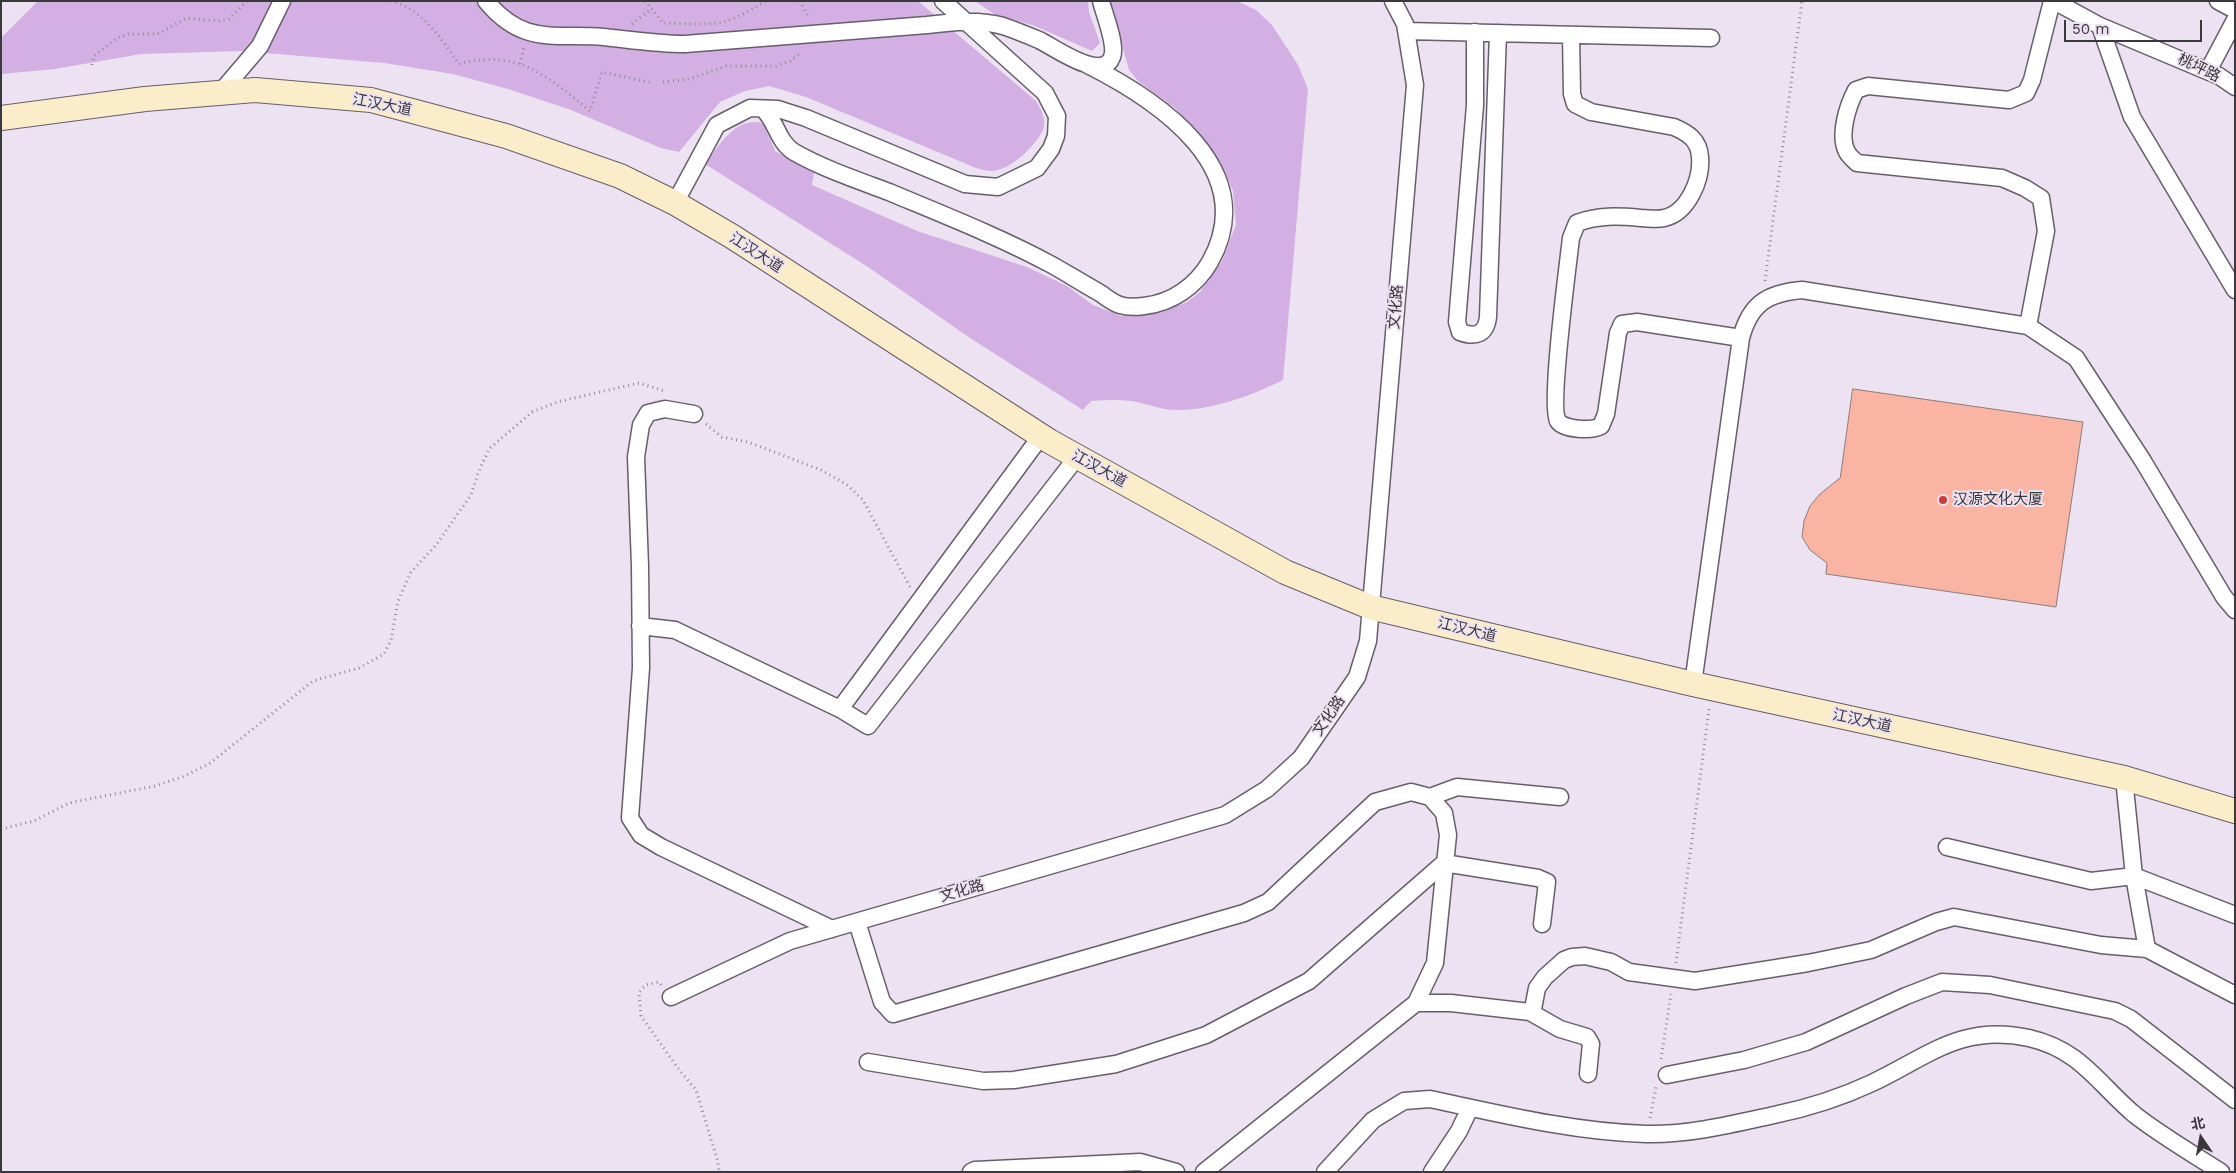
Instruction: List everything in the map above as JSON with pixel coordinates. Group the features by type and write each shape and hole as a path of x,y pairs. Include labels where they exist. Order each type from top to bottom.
{"main road":[{"name":"江汉大道","path":"1,118 145,99 255,90 372,100 506,136 620,176 675,203 733,237 1041,436 1286,572 1370,607 1702,686 2124,778 2235,811"}],"street":[{"path":"220,93 260,46 282,1"},
{"path":"486,1 507,23 538,35 603,37 654,44 927,25 951,21 1002,26 1039,40 1086,64 1143,96 1174,120 1212,166 1220,185 1225,212 1223,230 1216,251 1202,275 1182,293 1163,302 1143,306 1121,306 1051,265 992,236 815,163 783,144 775,123 763,108"},
{"path":"675,203 717,125 750,108 778,109 806,118 965,184 998,187 1037,168 1051,149 1056,136 1057,116 1045,93 943,1"},
{"path":"1086,64 1098,66 1107,64 1112,58 1113,46 1101,1"},
{"name":"文化路","path":"671,997 790,941 1225,815 1267,790 1301,758 1357,677 1368,641 1415,85 1406,31 1393,1"},
{"path":"2028,326 2046,231 2041,198 2002,178 1857,163 1846,151 1844,133 1850,100 1856,90 1868,86 2009,100 2026,93 2032,80 2053,1"},
{"name":"桃坪路","path":"2053,1 2100,26 2208,71 2235,87"},
{"path":"2218,1 2235,10"},
{"path":"2208,71 2235,20"},
{"path":"2100,26 2132,117 2235,290"},
{"path":"1406,31 1711,38"},
{"path":"1475,32 1473,137 1457,322 1460,332 1475,335 1481,334 1487,328 1488,317 1498,33"},
{"path":"1571,35 1572,94 1574,104 1591,112 1674,127 1686,132 1694,139 1699,149 1700,162 1694,191 1674,213 1664,218 1597,217 1576,223 1571,238 1557,371 1554,410 1558,421 1563,426 1572,428 1601,426 1606,414 1618,333 1622,324 1637,322 1742,338"},
{"path":"1702,686 1742,338 1750,314 1755,306 1787,292 1802,290 2028,326 2076,358 2143,461 2224,597 2235,610"},
{"path":"694,414 665,409 648,413 641,425 636,457 641,668 630,818 642,836 661,847 832,929"},
{"path":"840,708 1041,436"},
{"path":"640,626 675,630 840,708 868,726 1076,456"},
{"path":"2124,778 2134,876 2146,949"},
{"path":"857,922 882,1002 893,1014 1244,913 1268,902 1375,802 1410,792 1430,797 1457,788 1560,797"},
{"path":"1204,1172 1416,1003 1435,963 1448,835 1444,813 1430,797"},
{"path":"1947,847 2091,881 2134,876 2235,915"},
{"path":"1444,863 1538,878 1547,882 1542,924"},
{"path":"868,1062 983,1081 1014,1080 1116,1064 1206,1034 1309,981 1444,863"},
{"path":"1530,1012 1533,1009 1537,988 1564,960 1572,957 1585,956 1611,962 1629,972 1673,980 1695,981 1808,963 1871,950 1936,922 1954,917 2101,945 2146,949 2235,995"},
{"path":"1661,1074 1744,1060 1806,1042 1930,986 1955,981 1990,986 2115,1011 2131,1019 2235,1100"},
{"path":"1416,1003 1451,1003 1530,1012 1560,1029 1587,1037 1591,1044 1588,1074"},
{"path":"1325,1172 1373,1120 1404,1101 1430,1099 1592,1130 1647,1134 1686,1132 1775,1115 1830,1101 1873,1082 1938,1047 1974,1036 2003,1035 2030,1038 2081,1061 2135,1114 2221,1172"},
{"path":"1432,1172 1460,1131 1470,1108"},
{"path":"971,1172 975,1170 1140,1162 1176,1172"}],"path":[{"path":"92,65 94,56 117,38 128,34 157,34 187,18 219,21 229,19 248,1"},
{"path":"392,1 410,9 424,20 459,64 494,60 520,64 535,69 590,111 602,72 653,83"},
{"path":"645,1 650,10 663,23 721,22 736,17 766,1"},
{"path":"800,1 810,18 810,26"},
{"path":"1762,302 1802,1"},
{"path":"629,26 650,10"},
{"path":"520,64 525,41"},
{"path":"663,82 689,79 726,66 776,66 790,61 804,50"},
{"path":"1,829 34,821 69,803 155,786 182,777 209,764 313,681 359,668 384,654 391,640 398,601 411,572 436,545 471,496 478,473 489,449 532,412 557,402 639,383 670,393"},
{"path":"694,414 722,437 756,445 821,470 846,484 862,500 918,602"},
{"path":"1647,1134 1661,1074 1673,980 1702,686"},
{"path":"671,997 659,982 646,985 639,992 641,1016 677,1067 696,1090 718,1162 719,1172"}],"shaded area":[{"path":"38,1 918,1 1036,101 1043,115 1044,126 1034,143 1022,156 999,170 990,171 976,168 806,97 769,86 745,91 720,102 679,152 661,148 571,110 508,89 453,74 384,63 242,51 141,54 55,69 1,74 1,38"},
{"path":"975,1 1088,1 1089,12 1100,43 1092,51 1035,26 994,14"},
{"path":"1110,1 1237,1 1256,10 1272,25 1298,65 1308,89 1283,380 1256,392 1225,403 1194,409 1164,409 1126,400 1114,400 1091,401 1083,410 970,338 868,267 705,164 723,141 737,128 754,122 764,124 775,151 814,172 812,185 917,231 1027,267 1067,286 1093,305 1121,316 1143,315 1187,302 1200,292 1221,263 1236,225 1233,191 1220,162 1204,140 1175,108 1138,81 1129,70"}],"building":[{"name":"汉源文化大厦","path":"1853,389 2083,422 2056,607 1826,574 1827,563 1810,550 1802,537 1804,521 1810,506 1820,494 1840,478"}],"place":[{"name":"汉源文化大厦","path":"1943,500"}]}
